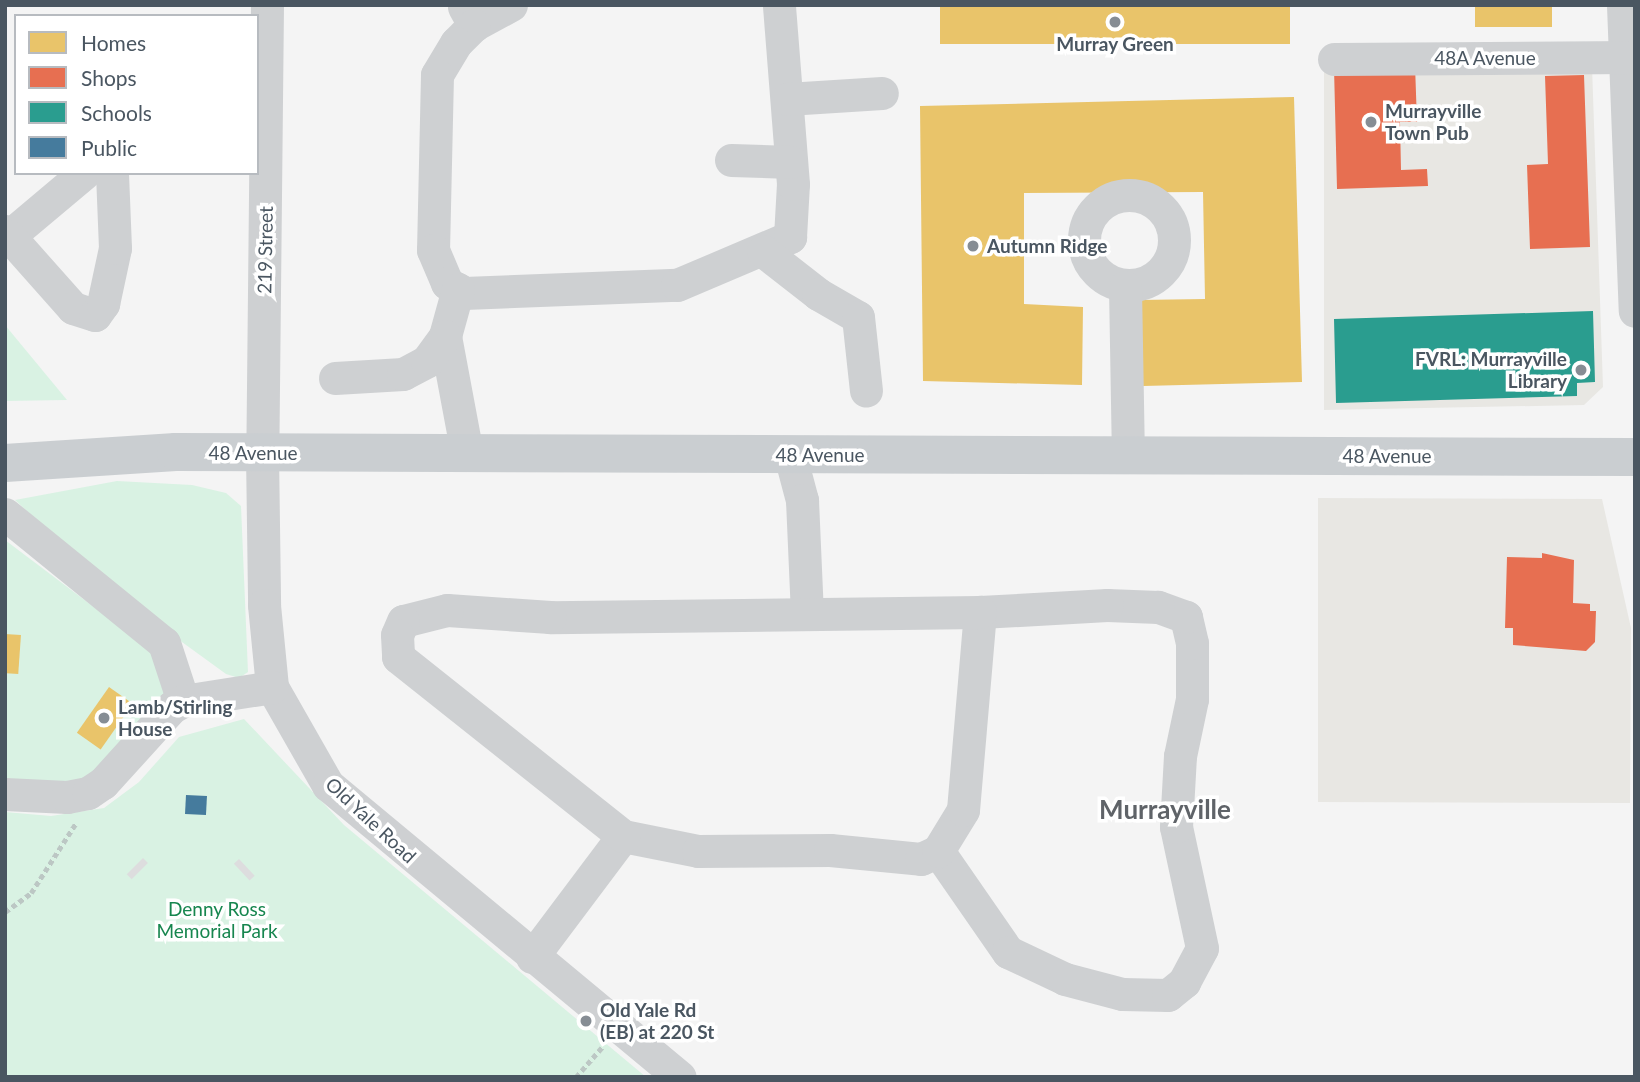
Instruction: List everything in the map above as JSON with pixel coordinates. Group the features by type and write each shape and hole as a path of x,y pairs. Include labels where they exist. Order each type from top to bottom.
{"main road":[{"name":"48 Avenue","path":"5,463 176,452 1635,457"}],"street":[{"path":"511,5 468,15 456,43 437,75 433,250 447,283 464,293 677,285 763,251 790,237 792,162 779,5"},
{"path":"1623,5 1630,57 1635,310"},
{"name":"219 Street","path":"262,453 264,25"},
{"name":"48A Avenue","path":"1334,59 1630,57"},
{"path":"787,99 883,93"},
{"path":"731,160 792,162"},
{"path":"81,175 7,234 73,308 95,315 103,304 115,248 112,175"},
{"path":"763,251 818,294 858,317 866,391"},
{"path":"1125,287 1128,456"},
{"path":"458,289 446,337 467,454"},
{"path":"335,378 403,374 427,361 446,337"},
{"name":"Old Yale Road","path":"262,453 264,605 272,687 328,785 532,957 680,1077"},
{"path":"790,455 783,498 797,613"},
{"path":"5,514 164,643 183,701"},
{"path":"939,851 1007,952 1065,979 1122,994 1168,995 1184,982 1202,948 1175,827 1180,756 1192,699 1192,643 1186,617 1158,607 1107,606 980,612 550,617 447,610 403,621 397,635 398,657 623,836 698,851 830,850 921,859 939,851 962,810 980,612"},
{"path":"5,794 66,797 88,793 103,783 183,701 272,687"},
{"path":"532,957 623,836"}],"path":[{"path":"5,912 31,893 82,813 88,793"},
{"path":"576,1077 619,1029"}],"shaded area":[{"path":"1592,66 1603,387 1584,405 1324,410 1324,68"},
{"path":"1318,498 1602,499 1631,628 1630,803 1318,802"}],"green space":[{"path":"5,325 67,400 5,401"},
{"path":"117,481 192,485 226,493 241,506 248,672 239,678 226,674 120,597 15,500"},
{"path":"5,540 184,675 102,771 54,790 5,786"},
{"name":"Denny Ross Memorial Park","path":"244,719 344,825 646,1077 5,1077 5,812 51,816 104,808 139,782 179,737"}],"building: Homes":[{"name":"Murray Green","path":"940,5 1290,5 1290,44 940,44"},
{"path":"1475,5 1552,5 1552,27 1475,27"},
{"name":"Autumn Ridge","path":"1294,97 1302,382 1143,386 1139,300 1205,299 1203,192 1024,193 1024,304 1083,307 1082,385 923,381 920,106"},
{"path":"5,634 21,635 18,674 5,673"},
{"name":"Lamb/Stirling House","path":"109,687 133,704 101,750 77,733"}],"building: Shops":[{"path":"1415,65 1417,122 1400,122 1401,170 1427,169 1428,186 1337,189 1334,68"},
{"path":"1584,75 1590,247 1530,249 1527,165 1548,164 1545,76"},
{"path":"1542,553 1574,560 1573,603 1590,604 1590,611 1596,611 1595,642 1586,651 1513,645 1513,628 1505,628 1507,557 1542,558"}],"building: Schools":[{"path":"1593,311 1595,382 1577,383 1577,396 1336,403 1334,319"}],"building: Public":[{"path":"186,795 207,796 206,815 185,814"}],"building: Other":[{"path":"143,858 148,863 132,879 127,874"},
{"path":"239,859 255,876 250,881 234,864"}],"place":[{"name":"Murray Green","path":"1115,22"},
{"name":"Murrayville Town Pub","path":"1371,122"},
{"name":"Autumn Ridge","path":"973,246"},
{"name":"FVRL: Murrayville Library","path":"1581,370"},
{"name":"Lamb/Stirling House","path":"104,718"},
{"name":"Old Yale Rd (EB) at 220 St","path":"586,1021"}],"district":[{"name":"Murrayville","path":"1165,810"}]}
